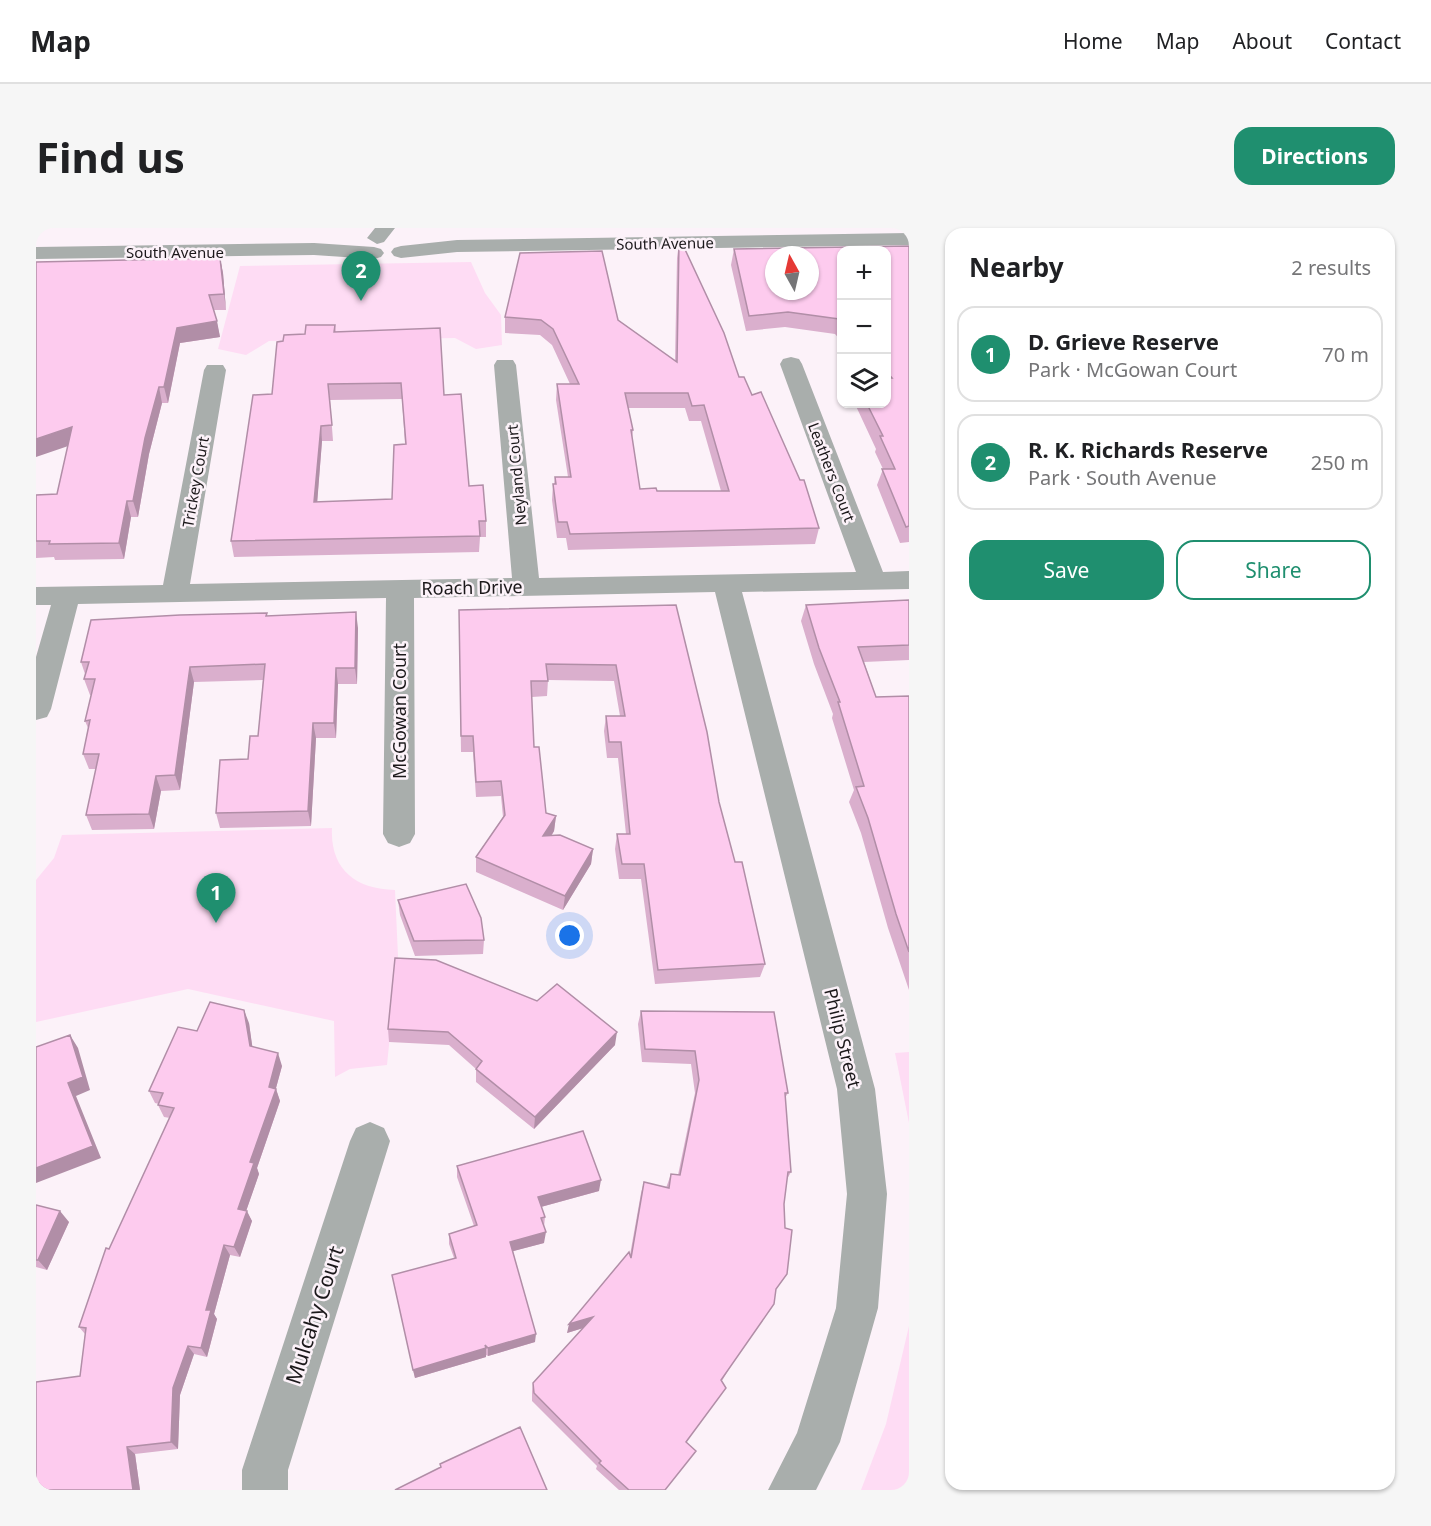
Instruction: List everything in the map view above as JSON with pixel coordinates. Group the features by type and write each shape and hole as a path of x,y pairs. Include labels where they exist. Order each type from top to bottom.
{"street":[{"path":"101,252 108,228"},
{"name":"South Avenue","path":"36,253 314,249 389,240 457,246 687,235 909,239"},
{"name":"Leathers Court","path":"791,364 873,581"},
{"name":"Neyland Court","path":"505,365 526,586"},
{"name":"Trickey Court","path":"175,594 215,370"},
{"name":"Roach Drive","path":"36,596 909,580"},
{"name":"Philip Street","path":"727,585 856,1089 867,1194 857,1308 817,1442 791,1490"},
{"name":"McGowan Court","path":"399,834 400,588"},
{"path":"36,709 67,596"},
{"name":"Mulcahy Court","path":"264,1490 265,1470 369,1141"}],"shaded area":[{"path":"471,262 485,293 501,315 502,345 476,349 455,338 269,341 246,355 218,349 240,266"},
{"path":"332,828 335,855 348,874 368,886 395,890 398,956 387,1065 350,1069 335,1077 334,1021 188,989 36,1022 36,880 54,858 62,835"},
{"path":"909,1052 909,1123 895,1053"},
{"path":"909,1326 909,1490 861,1490 886,1424"}],"building":[{"path":"679,243 682,243 724,333 739,377 744,377 752,395 761,392 800,480 804,480 819,528 570,534 567,522 558,522 553,484 556,484 555,477 571,477 557,384 579,384 553,329 541,320 505,317 520,253 602,251 618,320 677,362","holes":["625,393 688,393 692,406 704,405 729,491 640,489 631,430 633,430"]},
{"path":"891,246 909,246 909,526 906,527 882,469 895,469 880,436 883,436 869,408 891,408"},
{"path":"837,247 837,319 788,312 749,316 734,249 765,248 765,300 819,300 819,248"},
{"path":"220,258 224,294 209,295 217,321 177,328 164,387 159,387 145,438 133,501 127,501 119,543 49,544 50,541 36,541 36,495 57,494 72,427 36,439 36,262"},
{"path":"306,325 335,325 334,332 440,328 444,395 461,394 469,486 483,485 486,521 479,521 480,536 231,541 253,395 272,394 277,342 283,341 284,335 305,334","holes":["401,383 406,444 394,445 392,499 314,502 321,426 332,425 328,384"]},
{"path":"909,600 909,645 858,647 876,697 909,696 909,952 868,818 856,787 864,786 838,702 840,702 819,648 806,605"},
{"path":"676,605 707,732 719,802 735,862 742,862 765,964 658,970 644,864 622,864 617,834 630,834 621,742 609,742 606,716 625,716 616,665 546,664 548,681 531,681 534,747 539,747 546,813 556,816 543,836 560,835 593,849 565,896 476,857 505,815 501,781 476,782 473,736 461,736 459,610"},
{"path":"356,612 355,668 336,668 334,723 313,723 308,811 216,813 220,760 248,759 250,736 258,736 265,664 190,667 175,775 156,776 149,814 86,815 99,754 83,754 90,720 85,721 95,679 84,679 89,662 81,662 91,620 180,615 267,613 266,616"},
{"path":"466,884 481,918 484,940 414,941 398,900"},
{"path":"395,958 436,960 537,1001 557,984 617,1032 535,1117 476,1069 482,1061 448,1032 388,1029"},
{"path":"210,1002 244,1010 250,1046 278,1053 269,1087 276,1089 250,1162 254,1163 238,1209 247,1211 234,1247 224,1245 206,1310 211,1310 201,1348 188,1346 173,1388 171,1442 127,1447 133,1490 36,1490 36,1382 80,1376 86,1328 79,1327 106,1248 109,1249 174,1108 158,1105 163,1093 149,1091 178,1027 197,1031"},
{"path":"641,1011 774,1012 788,1093 785,1093 791,1172 788,1172 784,1204 785,1228 792,1230 787,1274 776,1289 774,1304 721,1380 726,1388 686,1442 696,1451 665,1490 629,1490 599,1463 601,1461 534,1393 533,1383 593,1317 569,1324 629,1252 631,1258 644,1182 669,1188 671,1174 680,1175 699,1080 695,1051 645,1049"},
{"path":"70,1035 83,1077 68,1083 93,1146 36,1168 36,1047"},
{"path":"583,1131 601,1180 538,1197 545,1217 541,1218 546,1232 510,1242 536,1334 488,1348 485,1345 486,1348 413,1370 392,1275 456,1258 449,1234 477,1225 457,1166"},
{"path":"36,1205 60,1211 38,1260 36,1260"},
{"path":"520,1427 547,1490 395,1490 441,1467 440,1464"}],"place":[{"name":"R. K. Richards Reserve","path":"361,301"},
{"name":"D. Grieve Reserve","path":"216,923"}]}
